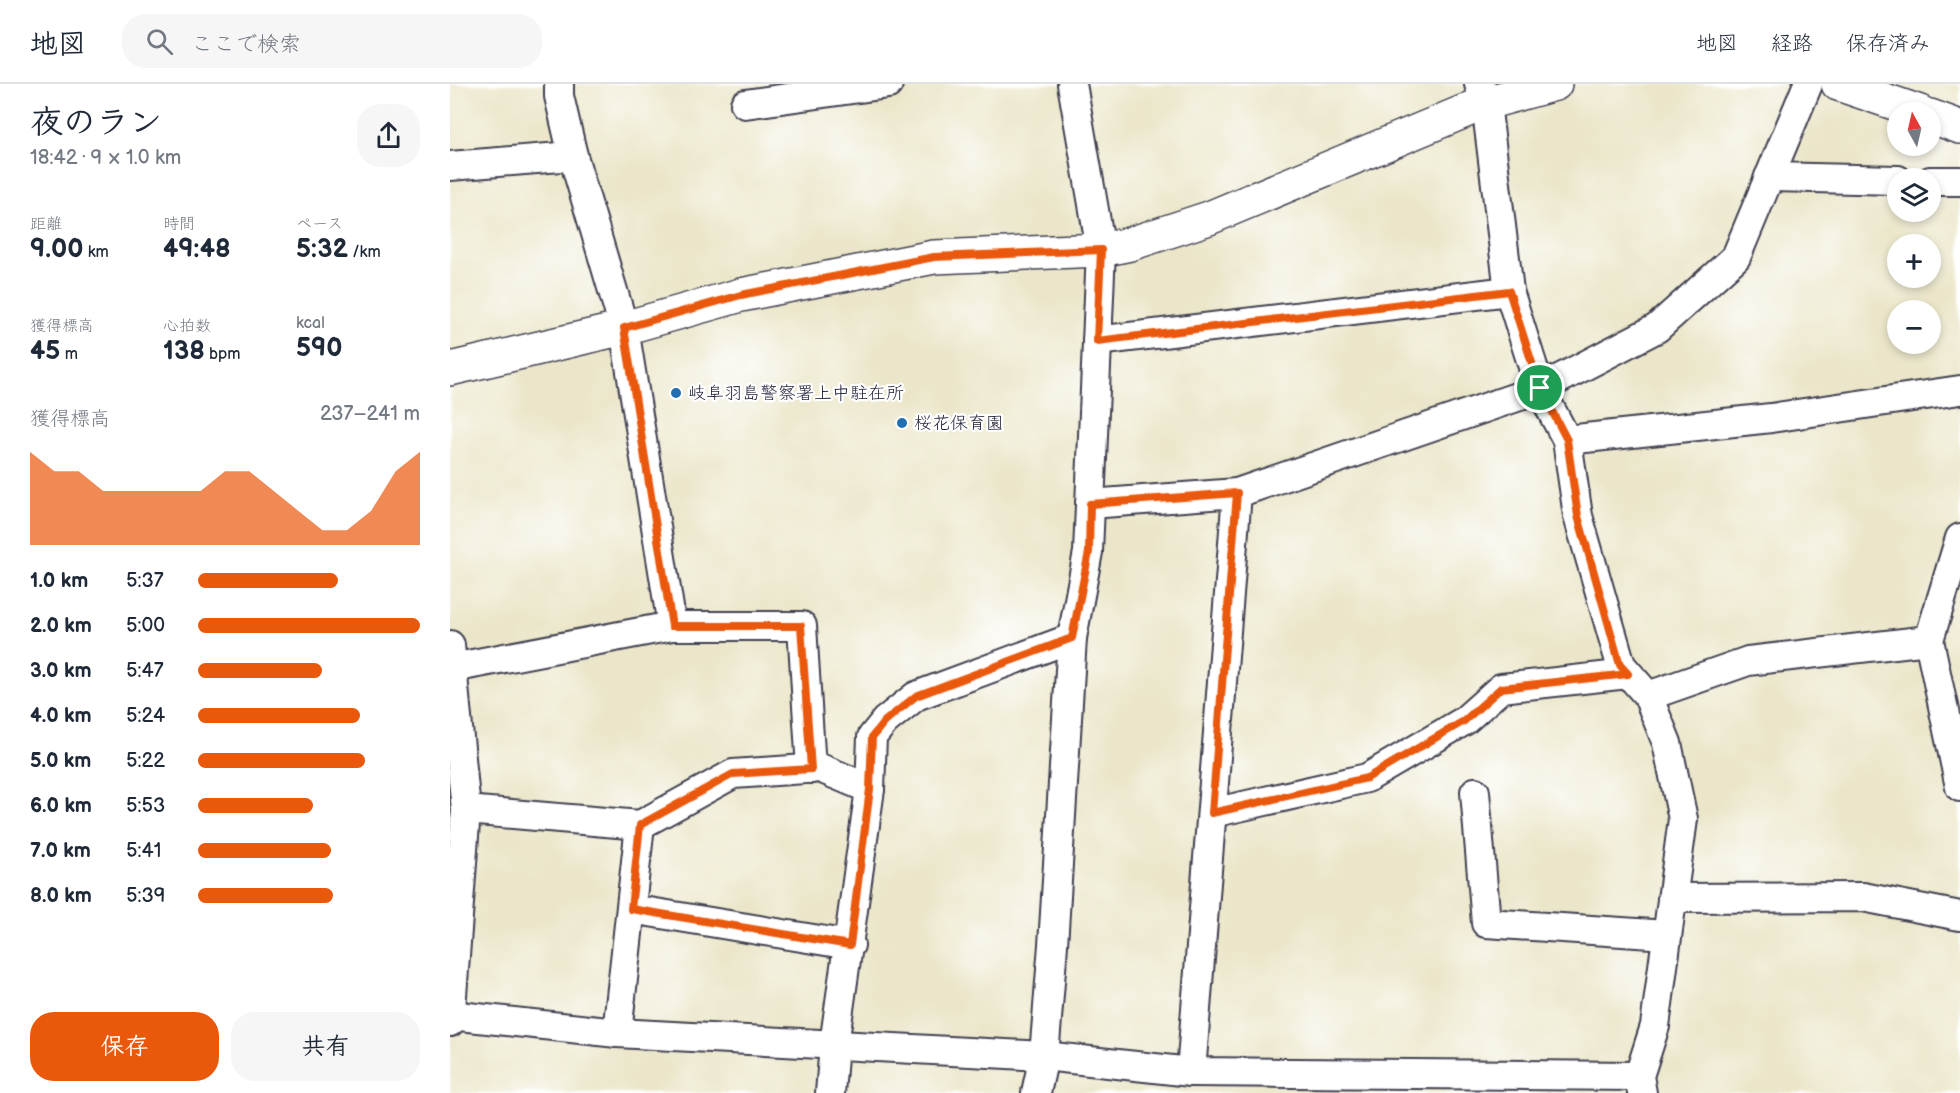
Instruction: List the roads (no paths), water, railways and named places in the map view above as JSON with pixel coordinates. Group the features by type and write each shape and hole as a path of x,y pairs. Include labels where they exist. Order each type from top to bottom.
{"street":[{"path":"559,84 559,96 573,156 624,328 672,626"},
{"path":"744,104 888,84"},
{"path":"1036,1093 1044,1056 1072,638 1089,552 1101,250 1072,84"},
{"path":"450,369 624,328 741,295 934,257 1101,250 1130,244 1209,218 1483,94 1555,84"},
{"path":"1090,504 1237,493 1540,388 1657,328 1736,257 1808,84"},
{"path":"1838,84 1891,102"},
{"path":"450,1015 618,1033 1044,1056 1191,1072 1641,1085 1655,1026 1683,819 1670,751 1648,696 1620,665 1578,516 1567,440 1540,388 1509,291 1483,94"},
{"path":"1941,120 1960,127"},
{"path":"450,166 573,156"},
{"path":"1769,177 1887,180"},
{"path":"1941,181 1960,181"},
{"path":"1097,341 1509,291"},
{"path":"1567,440 1771,418 1960,390"},
{"path":"1191,1072 1237,493"},
{"path":"1960,538 1929,640 1960,787"},
{"path":"450,1022 466,810 451,656 672,626 801,626 811,769"},
{"path":"830,1093 834,1045 850,945 870,789 872,737 885,721 916,696 1072,638"},
{"path":"1648,696 1748,661 1929,640"},
{"path":"1212,813 1367,778 1464,721 1501,688 1628,674"},
{"path":"466,810 640,825 733,774 820,768 870,789"},
{"path":"1475,792 1486,923 1667,935"},
{"path":"618,1033 640,825"},
{"path":"1672,898 1863,897 1960,916"},
{"path":"631,909 850,945"}],"place":[{"name":"岐阜羽島警察署上中駐在所","path":"676,393"},
{"name":"桜花保育園","path":"902,423"}]}
